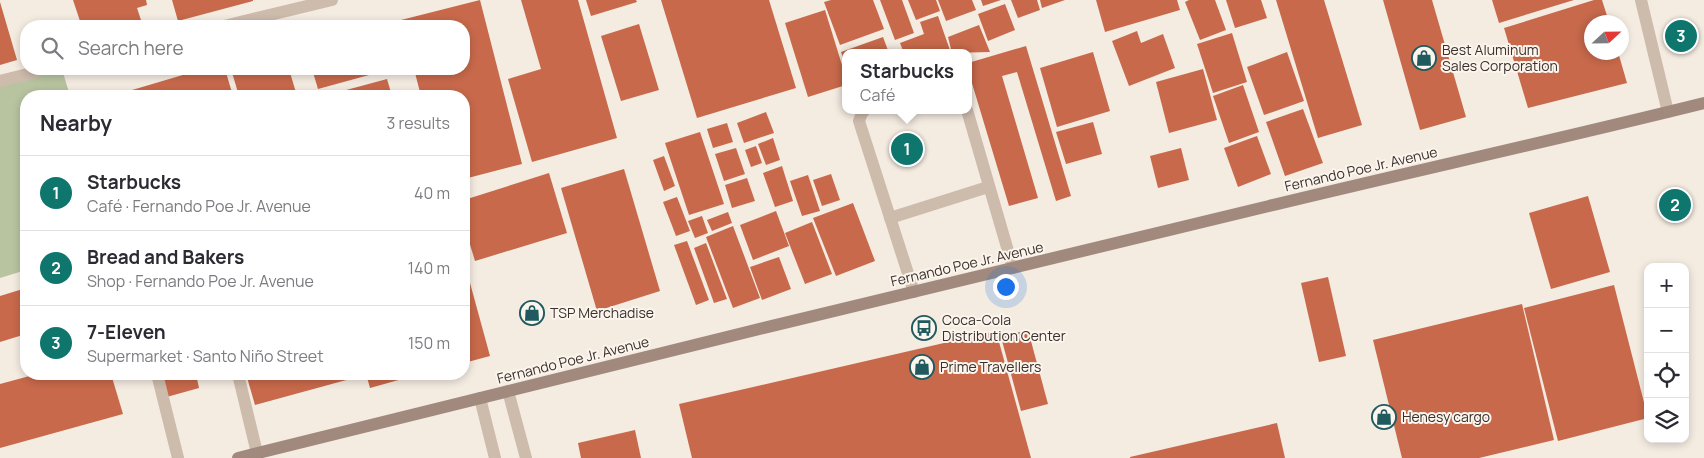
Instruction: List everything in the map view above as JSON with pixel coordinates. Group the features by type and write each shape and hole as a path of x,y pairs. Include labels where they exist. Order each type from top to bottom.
{"main road":[{"name":"Fernando Poe Jr. Avenue","path":"238,458 1013,268 1704,103"}],"street":[{"path":"249,20 332,0"},
{"path":"1641,0 1668,112"},
{"path":"0,81 24,75"},
{"path":"861,114 859,121 914,292"},
{"path":"968,114 1013,268"},
{"path":"890,218 988,186"},
{"path":"158,380 178,458"},
{"path":"239,380 257,453"},
{"path":"508,391 526,458"},
{"path":"480,398 495,458"}],"green space":[{"path":"21,75 64,75 68,90 20,90 20,272 0,278 0,80"}],"building":[{"path":"73,0 146,0 147,5 137,8 141,20 80,20"},
{"path":"172,0 253,0 182,20 178,20"},
{"path":"480,0 522,164 470,177 470,90 419,90 416,75 470,75 470,20 401,20"},
{"path":"521,0 578,0 617,138 532,162 508,79 541,69"},
{"path":"586,0 636,0 637,2 591,16"},
{"path":"661,0 769,0 796,88 697,118"},
{"path":"831,0 873,0 884,29 840,45 824,2"},
{"path":"880,0 902,0 914,33 895,40"},
{"path":"908,0 936,0 940,11 916,20"},
{"path":"938,0 972,0 976,10 946,21"},
{"path":"981,0 1001,0 983,6"},
{"path":"1011,0 1037,0 1040,10 1018,18"},
{"path":"1040,0 1065,0 1042,8"},
{"path":"1096,0 1177,0 1180,10 1105,32"},
{"path":"1189,0 1215,0 1226,30 1200,40 1185,2"},
{"path":"1226,0 1261,0 1267,18 1235,28"},
{"path":"1276,0 1324,0 1362,125 1318,138"},
{"name":"Best Aluminum Sales Corporation","path":"1383,0 1432,0 1466,117 1420,130"},
{"path":"1492,0 1574,0 1499,23"},
{"path":"1594,0 1602,0 1607,15 1584,15 1584,60 1620,60 1627,83 1528,108 1504,28"},
{"path":"0,2 17,60 0,65"},
{"path":"1005,4 1015,30 988,41 978,14"},
{"path":"825,10 842,65 842,86 808,97 785,23"},
{"path":"938,16 950,49 902,49 900,43 924,34 920,22"},
{"path":"639,24 659,90 621,101 601,36"},
{"path":"979,25 990,52 972,52 972,49 951,49 948,37"},
{"path":"1137,31 1141,43 1163,34 1175,68 1129,86 1112,41"},
{"path":"1232,33 1247,82 1213,93 1197,44"},
{"path":"883,37 888,49 849,49"},
{"path":"1026,46 1071,196 1056,201 1017,72 1002,76 1038,198 1009,206 972,83 972,62"},
{"path":"1093,52 1110,111 1057,127 1040,68"},
{"path":"1287,52 1304,101 1264,115 1247,67"},
{"path":"1203,69 1217,120 1169,133 1156,82"},
{"path":"183,75 227,75 231,90 132,90"},
{"path":"233,75 291,75 295,90 237,90"},
{"path":"314,75 369,75 318,89"},
{"path":"387,79 390,90 346,90"},
{"path":"1243,85 1259,132 1229,143 1213,96"},
{"path":"1303,109 1323,163 1285,176 1266,122"},
{"path":"766,112 774,133 744,143 737,123"},
{"path":"1093,122 1102,154 1066,164 1056,132"},
{"path":"727,123 733,142 713,148 707,129"},
{"path":"700,132 724,204 689,215 665,143"},
{"path":"1257,136 1271,174 1238,187 1224,148"},
{"path":"773,138 780,160 766,165 758,144"},
{"path":"756,146 762,163 751,167 745,150"},
{"path":"736,148 745,174 724,181 715,154"},
{"path":"1181,148 1189,180 1158,188 1150,156"},
{"path":"664,156 675,186 664,191 653,160"},
{"path":"782,166 793,201 775,207 763,173"},
{"path":"624,169 660,291 597,311 561,188"},
{"path":"549,173 567,233 475,261 470,245 470,198"},
{"path":"831,174 840,200 822,206 813,180"},
{"path":"808,175 820,211 802,216 790,181"},
{"path":"747,178 755,201 732,208 725,185"},
{"path":"1588,196 1610,272 1551,289 1529,213"},
{"path":"677,197 690,231 676,236 663,202"},
{"path":"853,203 875,261 836,276 813,218"},
{"path":"776,211 789,246 753,260 740,225"},
{"path":"728,212 732,223 712,231 707,220"},
{"path":"702,216 708,233 695,238 688,221"},
{"path":"812,222 832,274 805,284 785,233"},
{"path":"733,226 760,298 733,308 706,237"},
{"path":"687,241 709,300 696,305 674,245"},
{"path":"706,243 727,299 714,303 694,248"},
{"path":"779,257 791,289 762,300 750,267"},
{"path":"1328,277 1346,356 1319,362 1301,283"},
{"path":"470,283 490,356 470,361"},
{"path":"1614,285 1644,402 1644,419 1558,441 1524,308"},
{"path":"20,290 20,336 0,342 0,296"},
{"path":"1522,304 1554,440 1479,458 1402,458 1373,340"},
{"path":"1028,330 1048,404 1021,411 1001,337"},
{"name":"Prime Travellers","path":"996,331 1031,458 692,458 679,404"},
{"path":"20,379 113,380 123,414 0,448 0,384"},
{"path":"158,380 197,380 199,388 163,398"},
{"path":"248,380 346,380 255,405"},
{"path":"368,380 399,380 370,388"},
{"path":"1277,423 1285,458 1130,458 1130,457"},
{"path":"635,430 641,458 581,458 578,443"}],"place":[{"name":"7-Eleven","path":"1681,36"},
{"name":"Best Aluminum Sales Corporation","path":"1424,58"},
{"name":"Starbucks","path":"907,149"},
{"name":"Bread and Bakers","path":"1675,205"},
{"name":"TSP Merchadise","path":"532,313"},
{"name":"Coca-Cola Distribution Center","path":"924,328"},
{"name":"Prime Travellers","path":"922,367"},
{"name":"Henesy cargo","path":"1384,417"}]}
